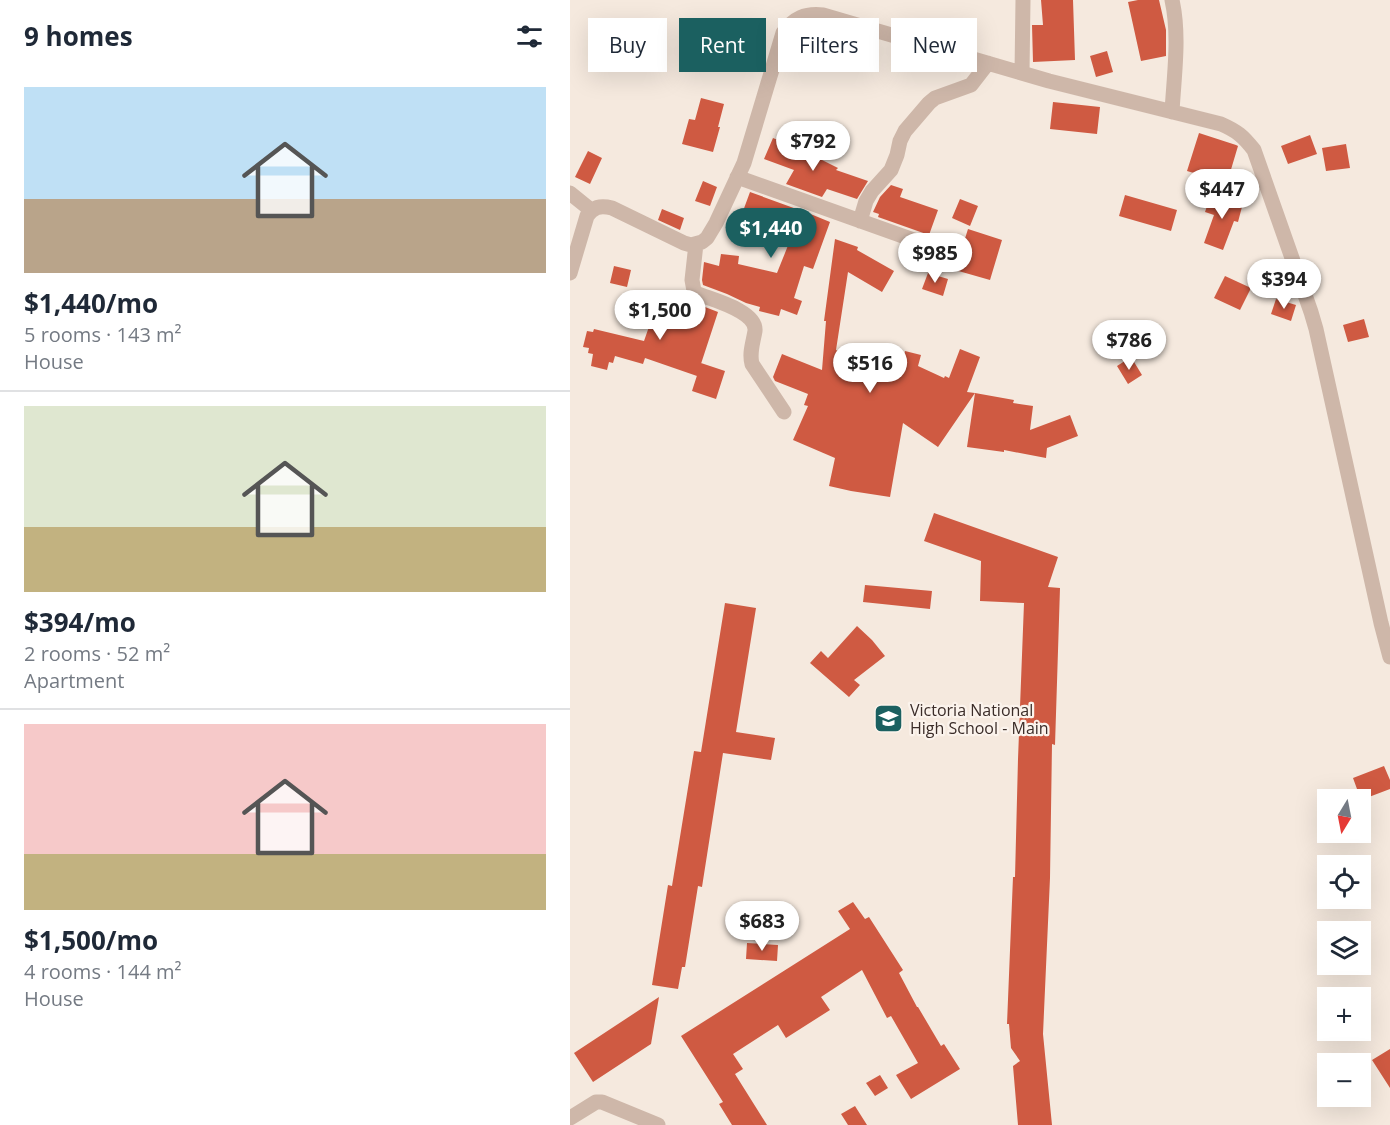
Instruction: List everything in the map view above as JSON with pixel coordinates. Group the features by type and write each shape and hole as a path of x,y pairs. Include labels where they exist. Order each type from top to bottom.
{"street":[{"path":"1022,73 1023,0"},
{"path":"1172,0 1176,52 1172,112"},
{"path":"570,273 587,216 591,210 605,206 684,243 696,244 707,238 744,163 783,33 798,18 812,14 823,15 1022,73 1221,124 1244,138 1254,150 1316,329 1390,657"},
{"path":"860,221 866,201 872,191 891,170 905,131 929,102 971,85 987,63"},
{"path":"737,177 956,255"},
{"path":"570,193 591,210"},
{"path":"696,244 692,280 694,291 738,309 753,322 755,329 750,359 784,411"},
{"path":"570,1118 596,1102 602,1102 658,1125"}],"building":[{"path":"1041,0 1073,0 1075,60 1033,62 1032,25 1043,25"},
{"path":"1159,0 1166,30 1166,56 1141,61 1128,2"},
{"path":"1107,51 1113,72 1096,77 1090,56"},
{"path":"701,98 724,104 713,152 682,144 689,119 695,120"},
{"path":"1053,102 1100,107 1097,134 1050,129"},
{"path":"1199,133 1238,146 1227,183 1187,171"},
{"path":"1310,135 1317,154 1288,164 1281,146"},
{"path":"773,138 838,168 836,170 868,181 857,199 827,189 822,197 786,184 794,170 764,159"},
{"path":"1346,144 1350,168 1326,171 1322,148"},
{"path":"588,151 602,158 590,184 575,177"},
{"path":"703,181 717,187 710,206 695,201"},
{"path":"891,185 903,189 900,197 938,210 929,235 878,217 879,214 873,212 880,197"},
{"path":"750,192 830,222 813,269 804,266 794,298 802,301 797,315 781,309 779,316 759,311 760,307 703,285 704,262 719,266 721,254 739,256 738,264 777,273 793,233 762,221 759,229 739,222"},
{"path":"1211,194 1243,203 1238,222 1234,221 1223,250 1204,243 1214,215 1205,212"},
{"path":"1125,195 1177,210 1171,231 1119,216"},
{"path":"960,199 978,206 970,226 952,218"},
{"path":"662,209 684,218 680,230 658,220"},
{"path":"968,229 1002,240 990,280 955,270 965,258 962,248"},
{"path":"835,239 858,247 857,250 894,271 882,292 848,272 836,350 880,374 885,359 902,365 905,351 921,355 918,366 944,378 945,376 949,378 960,349 980,357 967,392 975,393 938,447 903,423 890,497 829,486 835,458 793,440 808,406 804,405 808,394 775,381 773,377 782,354 822,370 826,321 824,321"},
{"path":"614,266 631,270 627,287 610,283"},
{"path":"928,273 948,279 943,296 922,289"},
{"path":"1225,276 1251,288 1240,310 1214,298"},
{"path":"1276,299 1296,305 1291,321 1271,314"},
{"path":"671,301 691,307 692,302 718,312 697,376 645,358 643,364 615,356 613,363 609,362 607,370 591,366 593,354 588,353 589,348 583,347 587,331 593,332 594,329 644,341 651,321 664,325"},
{"path":"1364,319 1369,337 1348,342 1343,325"},
{"path":"1131,357 1142,375 1128,384 1117,366"},
{"path":"701,363 725,371 716,399 692,391"},
{"path":"975,393 1033,406 1030,430 1070,415 1078,436 1047,448 1046,458 1004,450 1004,452 967,447"},
{"path":"934,513 1058,557 1048,587 1060,588 1055,745 1052,744 1050,878 1043,1034 1052,1125 1018,1125 1013,1066 1020,1061 1011,1048 1009,1024 1007,1024 1013,877 1015,877 1024,603 980,601 981,561 924,541"},
{"path":"865,585 932,591 930,609 863,602"},
{"path":"725,603 756,608 736,732 775,738 771,760 723,753 702,887 698,886 685,967 682,967 678,989 652,985 668,885 672,886 694,751 701,752"},
{"path":"857,626 885,656 854,680 860,685 849,697 810,663 821,651 828,658"},
{"path":"1384,766 1390,780 1390,789 1371,796 1371,789 1357,789 1353,778"},
{"path":"853,902 865,919 869,917 903,970 899,973 917,1007 941,1046 944,1044 960,1069 911,1099 896,1075 918,1063 891,1016 887,1018 862,970 821,997 830,1010 786,1038 778,1025 733,1054 743,1069 735,1074 767,1125 732,1125 719,1104 723,1102 681,1036 850,929 838,911"},
{"path":"747,943 778,945 777,961 746,959"},
{"path":"659,997 651,1044 593,1082 574,1053"},
{"path":"1390,1049 1390,1088 1372,1060"},
{"path":"880,1075 888,1088 875,1096 866,1083"},
{"path":"855,1106 867,1125 848,1125 841,1114"}],"place":[{"name":"Victoria National High School - Main","path":"889,719"}]}
